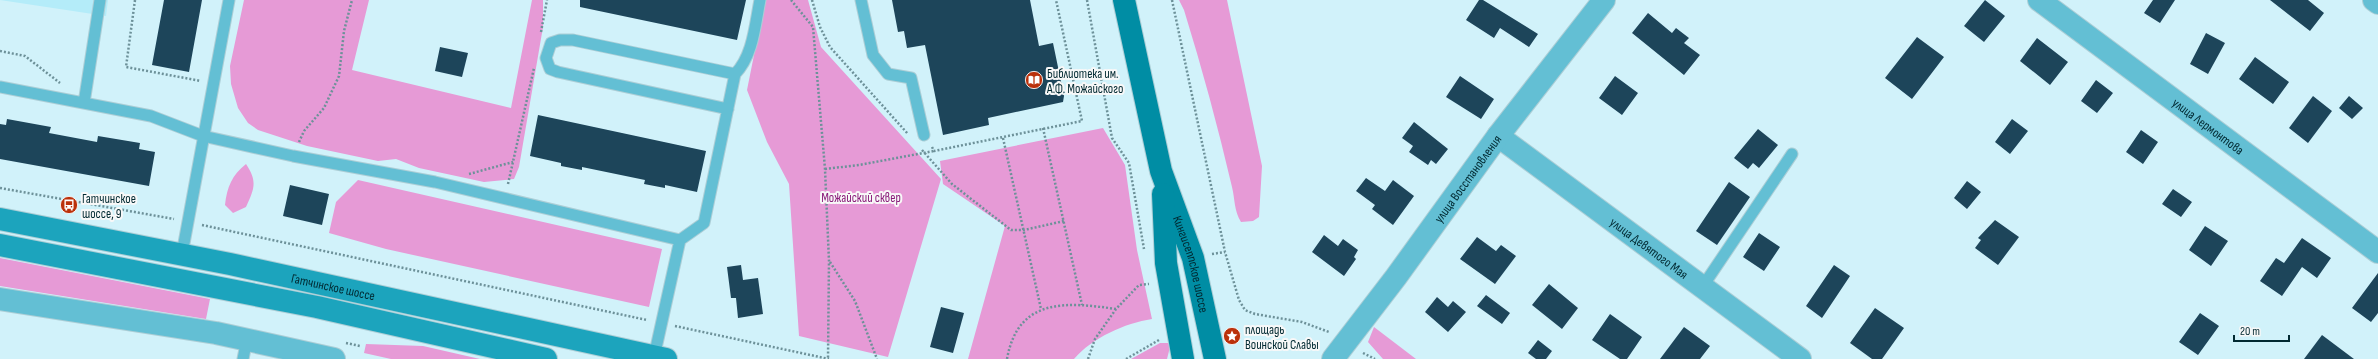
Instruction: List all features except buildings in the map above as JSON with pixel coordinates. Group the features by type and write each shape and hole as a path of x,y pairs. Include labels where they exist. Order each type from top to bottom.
{"main road":[{"name":"Кингисеппское шоссе","path":"1124,0 1161,171 1193,258 1215,359"},
{"name":"Кингисеппское шоссе","path":"1161,171 1166,263 1183,359"},
{"name":"Гатчинское шоссе","path":"0,219 182,254 660,358"},
{"name":"Гатчинское шоссе","path":"0,245 309,306 546,359"}],"street":[{"name":"улица Восстановления","path":"1333,359 1396,277 1498,136 1604,0"},
{"name":"улица Лермонтова","path":"2039,0 2378,252"},
{"path":"2374,0 2378,3"},
{"name":"улица Девятого Мая","path":"1498,136 1800,359"},
{"path":"0,299 245,349 334,359"}],"lane":[{"path":"84,103 100,0"},
{"path":"182,254 229,0"},
{"path":"660,358 662,323 680,240 704,223 735,74 742,67 750,46 760,0"},
{"path":"861,0 873,55 888,74 911,78 924,135"},
{"path":"728,109 558,72 550,69 546,58 551,43 560,40 573,40 735,74"},
{"path":"0,87 151,116 203,136 293,156 452,186 680,240"},
{"path":"1703,286 1792,154"}],"path":[{"path":"136,0 126,67 213,83"},
{"path":"293,156 304,131 324,108 339,76 344,31 352,0"},
{"path":"0,188 188,222 829,359 829,261 825,169 813,27 791,0"},
{"path":"825,169 859,165 934,151 1082,121 1056,0"},
{"path":"1087,0 1112,138 1129,163 1144,252"},
{"path":"1172,0 1225,252 1239,300 1245,310 1255,314 1302,322 1333,334"},
{"path":"813,27 820,27"},
{"path":"0,51 25,56 84,103"},
{"path":"505,198 534,68"},
{"path":"1043,128 1082,305"},
{"path":"924,135 934,151"},
{"path":"1003,138 1041,309"},
{"path":"452,186 467,175 513,162"},
{"path":"1024,230 1064,221"},
{"path":"1211,255 1225,252"},
{"path":"829,261 855,301 877,359"},
{"path":"1149,278 1152,290"},
{"path":"1088,359 1095,339 1116,309 1139,285 1146,284"},
{"path":"1007,359 1016,331 1041,309 1065,305 1082,305 1116,309"},
{"path":"1126,359 1162,339"},
{"path":"1359,351 1375,359"}],"shaded area":[{"path":"0,0 108,0 106,16"}],"green space":[{"path":"244,0 369,0 352,70 511,108 532,0 543,0 543,27 519,167 514,179 484,182 419,168 396,159 378,161 307,146 258,130 248,123 238,108 231,84 230,66"},
{"name":"Можайский сквер","path":"765,0 808,0 821,47 941,179 888,357 799,336 789,184 767,142 747,90"},
{"path":"1179,0 1227,0 1262,166 1259,217 1253,221 1241,222 1237,214 1232,187 1210,98 1184,10"},
{"path":"1103,128 1125,165 1137,250 1152,319 1131,324 1099,338 1081,351 1074,359 968,359 1005,226 943,184 940,161"},
{"path":"246,164 252,176 254,186 253,190 246,207 233,213 225,205 227,193 234,177"},
{"path":"358,180 662,249 649,307 386,249 329,233 336,202"},
{"path":"0,258 210,299 206,319 0,286"},
{"path":"1374,327 1416,359 1383,359 1368,342"},
{"path":"1160,343 1171,343 1167,359 1131,359"},
{"path":"366,344 423,346 480,359 391,359 364,353"}],"place":[{"name":"Библиотека им. А.Ф. Можайского","path":"1034,80"},
{"name":"Гатчинское шоссе, 9","path":"69,205"},
{"name":"площадь Воинской Славы","path":"1232,336"}]}
